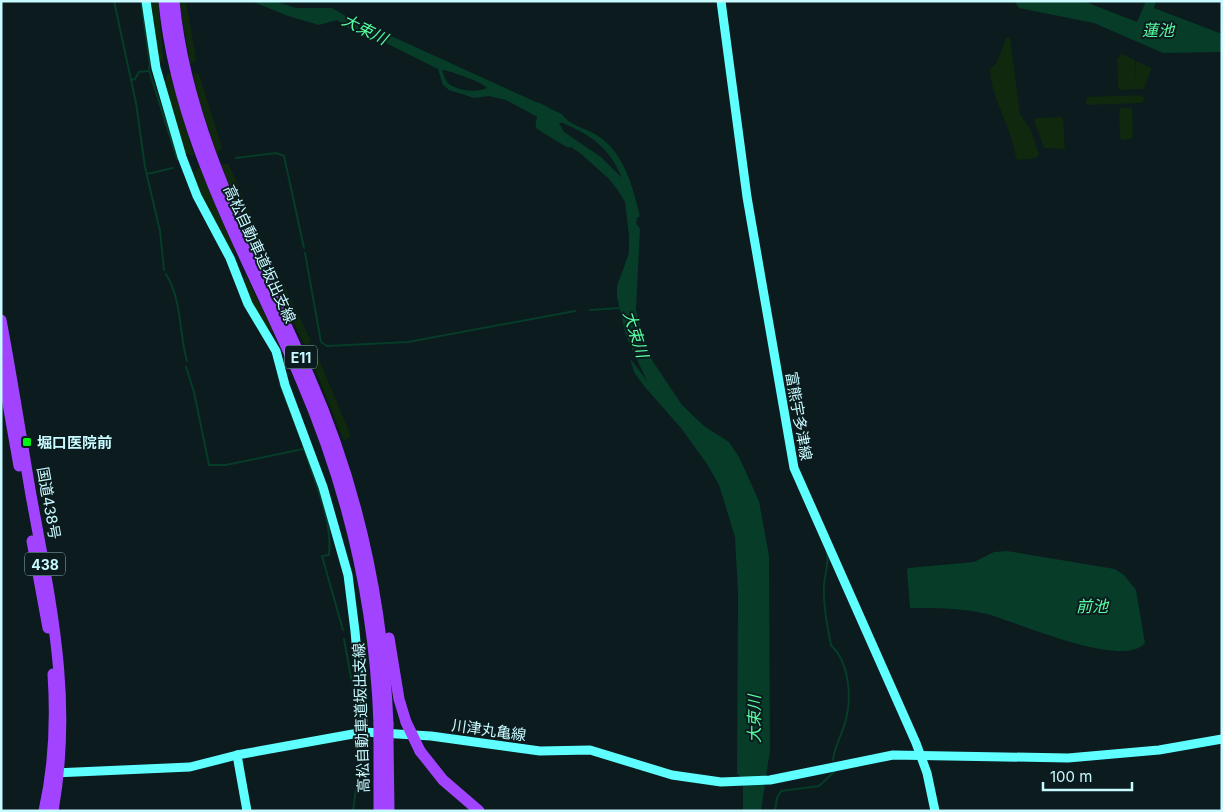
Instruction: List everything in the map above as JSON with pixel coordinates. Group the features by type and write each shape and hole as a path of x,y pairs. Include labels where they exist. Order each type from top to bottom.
{"highway":[{"name":"高松自動車道坂出支線","path":"164,1 177,80 199,151 226,218 305,388 344,496 358,549 369,611 383,724"},
{"name":"高松自動車道坂出支線","path":"174,1 186,78 208,149 233,214 326,416 350,487 366,547 382,645 383,724 389,811"},
{"name":"国道438号","path":"1,320 59,649 62,706 53,811"},
{"name":"国道438号","path":"1,364 51,650 55,773 44,811"},
{"path":"366,547 384,616 399,699 406,722 420,751 444,780 479,811"},
{"name":"高松自動車道坂出支線","path":"379,811 379,763 384,740"},
{"path":"372,811 379,763"}],"main road":[{"path":"146,1 156,68 182,157 197,196 230,258 248,304 276,351 285,386 323,487 348,575 364,732"},
{"name":"富熊宇多津線","path":"721,1 747,197 794,468 921,754 935,811"},
{"name":"川津丸亀線","path":"55,773 190,767 237,755 364,732 431,736 540,751 590,750 672,775 725,782 770,780 881,756 921,754 976,757 1068,758 1159,750 1222,739"},
{"path":"237,755 248,811"}],"shaded area":[{"path":"151,1 158,1 164,63 159,59"},
{"path":"179,1 186,1 196,58 195,62 190,64"},
{"path":"1006,38 1010,38 1020,114 1031,130 1039,154 1037,158 1019,160 1016,158 1010,134 997,102 991,80 990,69 997,62"},
{"path":"1122,54 1135,60 1136,78 1136,61 1152,68 1144,89 1121,90 1118,88 1117,59"},
{"path":"170,73 194,156 186,154 177,133 165,80 167,74"},
{"path":"193,73 199,74 222,148 217,155 198,98"},
{"path":"1141,95 1145,99 1142,103 1088,105 1085,102 1088,97"},
{"path":"1132,107 1133,137 1132,139 1123,140 1120,138 1119,110"},
{"path":"1063,117 1065,149 1044,148 1034,120 1035,118"},
{"path":"220,164 228,164 230,167 264,245 262,249 258,250"},
{"path":"200,168 236,253 230,251 197,186 194,175 196,170"},
{"path":"263,258 271,259 273,262 311,341 306,348"},
{"path":"245,273 274,333 263,322 252,306 244,281"},
{"path":"315,353 351,436 344,441 309,354"}],"water":[{"path":"251,1 274,1 296,8 332,8 370,30 376,29 562,114 569,121 594,133 607,143 621,161 634,194 640,216 637,218 636,223 640,229 636,310 645,344 652,360 682,405 704,426 729,442 739,457 759,501 769,556 770,750 761,811 743,811 743,778 737,774 738,593 735,537 719,485 707,464 681,428 634,372 630,358 647,381 626,336 617,297 617,286 629,253 625,202 608,178 580,153 560,140 551,126 543,120 506,100 489,96 474,98 449,90 443,85 438,69 380,40 367,38 337,20 319,25 288,16","holes":["442,70 466,77 487,88 472,91 455,87 447,82","559,123 563,123 583,133 605,150 622,178 601,157 564,132"]},
{"name":"蓮池","path":"1014,1 1083,1 1137,22 1146,1 1156,1 1154,8 1222,34 1222,52 1163,53 1094,23 1019,8"},
{"name":"前池","path":"1007,551 1115,569 1124,575 1136,590 1145,643 1133,650 1115,651 1093,648 1044,634 987,614 958,609 910,608 908,568 974,562 994,552"}],"waterway":[{"path":"114,1 136,103 145,167 160,231 164,270"},
{"path":"141,1 149,68"},
{"path":"149,70 177,159"},
{"path":"131,80 135,79 139,72 149,71"},
{"name":"大束川","path":"537,108 544,111 541,125 569,142"},
{"path":"236,158 276,153 284,156 304,248"},
{"path":"147,174 173,168"},
{"path":"305,253 321,342 327,346 408,342 575,311"},
{"path":"166,274 178,306 187,361"},
{"path":"590,310 620,308"},
{"path":"186,367 194,392 209,465 226,465 303,449"},
{"path":"280,384 301,440"},
{"path":"303,445 325,513 328,527 329,555 322,556 343,630"},
{"path":"827,553 828,561 824,585 827,623 831,645 842,660 849,690 846,719 833,760"},
{"path":"344,639 352,683"},
{"path":"353,811 361,751 359,739"},
{"path":"775,811 777,798 781,791 819,786 835,771"}],"place":[{"name":"堀口医院前","path":"27,442"}]}
